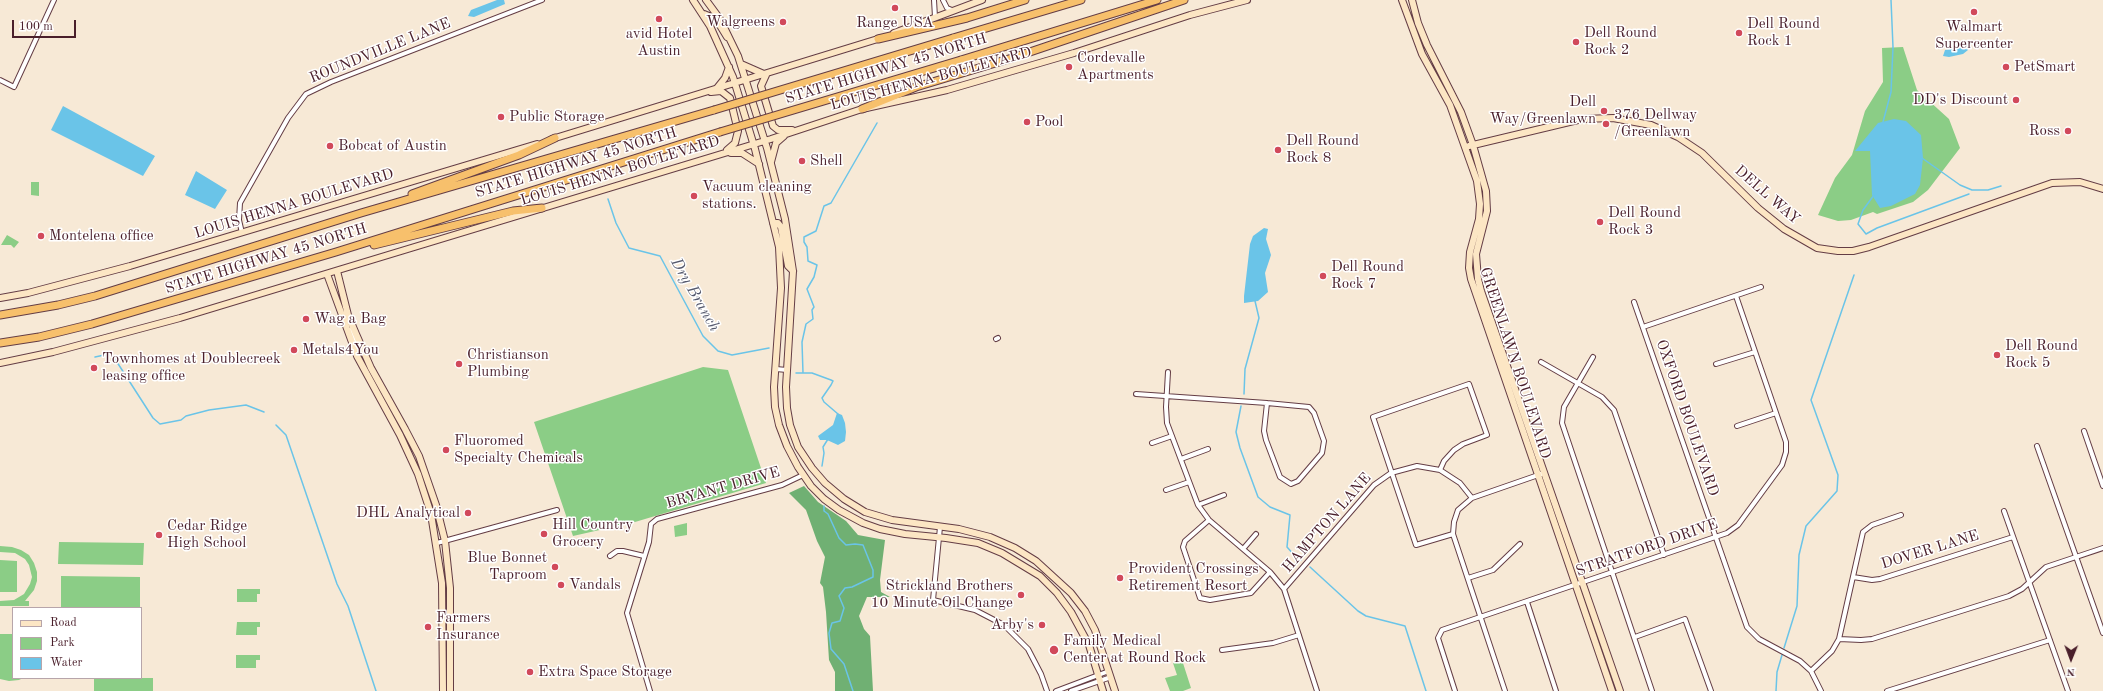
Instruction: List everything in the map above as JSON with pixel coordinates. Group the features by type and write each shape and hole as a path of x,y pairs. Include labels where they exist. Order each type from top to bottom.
{"highway":[{"path":"878,39 967,18 1025,0"},
{"name":"STATE HIGHWAY 45 NORTH","path":"0,315 32,310 95,296 361,213 714,110 1081,0"},
{"name":"STATE HIGHWAY 45 NORTH","path":"0,343 39,337 92,324 336,252 720,132 1157,0"},
{"path":"862,109 916,87 1015,57 1184,0"},
{"path":"361,213 519,155 555,138"},
{"path":"336,252 369,246 513,211 542,208"},
{"path":"0,311 20,309 32,310"}],"main road":[{"path":"693,0 704,14 735,83 759,164 779,247 780,288 775,407 779,425 787,446 803,475 811,486 839,510 880,529 905,534 978,543 1020,562 1040,576 1057,593 1089,645 1103,691"},
{"path":"706,0 720,18 741,64 771,164 786,226 793,271 786,408 790,426 798,446 812,468 836,493 865,512 892,520 959,529 995,539 1016,548 1053,575 1071,593 1085,611 1095,630 1116,691"},
{"name":"LOUIS HENNA BOULEVARD","path":"0,298 28,293 130,266 717,88 766,75 878,39 982,0"},
{"name":"LOUIS HENNA BOULEVARD","path":"0,363 53,352 180,318 764,141 862,109 947,90 1190,15 1247,0"},
{"name":"GREENLAWN BOULEVARD","path":"1402,0 1414,35 1450,105 1466,147 1480,195 1479,219 1470,252 1470,274 1475,293 1578,585 1620,691"},
{"name":"GREENLAWN BOULEVARD","path":"1412,0 1426,45 1461,112 1473,145 1486,191 1487,202 1485,222 1476,254 1478,279 1544,473 1612,691"},
{"path":"704,14 716,19 724,35 730,39"},
{"path":"1414,35 1418,42 1426,45"},
{"path":"741,64 766,75 761,86 773,126 778,130 797,130"},
{"path":"717,88 725,78 729,67"},
{"path":"706,92 721,92 730,98 738,131 735,143 724,152"},
{"name":"DELL WAY","path":"1466,147 1582,119 1613,118 1651,125 1676,136 1702,153 1758,208 1784,229 1808,244 1829,250 1861,249 2052,183 2080,182 2103,189"},
{"path":"771,164 776,143 786,134"},
{"path":"724,152 742,153 759,164"},
{"path":"773,223 778,223 781,227 788,266 793,271"},
{"path":"336,271 348,316 367,361 406,429 419,456 436,505 444,541 450,588 450,691"},
{"path":"327,274 359,361 400,435 418,474 437,543 444,605 443,691"}],"street":[{"path":"0,80 14,87 54,0"},
{"name":"ROUNDVILLE LANE","path":"242,233 239,212 240,203 288,118 306,94 331,82 542,0"},
{"path":"934,0 935,17"},
{"path":"944,0 947,8 952,10"},
{"path":"1643,327 1761,287"},
{"name":"STRATFORD DRIVE","path":"1455,691 1438,635 1442,630 1578,585 1727,533 1738,525 1782,465 1786,452 1786,442 1736,296"},
{"name":"OXFORD BOULEVARD","path":"1634,302 1750,632 1760,639 1794,656 1811,671 1822,691"},
{"path":"344,322 347,323 367,361"},
{"path":"1716,364 1755,352"},
{"path":"1593,357 1564,407 1562,423 1652,691"},
{"path":"1541,362 1602,397 1614,410 1664,555"},
{"path":"776,369 787,370"},
{"path":"1168,372 1166,420 1198,505 1209,520 1270,572 1284,589 1317,691"},
{"path":"1440,470 1444,460 1454,450 1463,444 1487,435 1469,384 1373,417 1416,545 1453,534"},
{"path":"1136,394 1267,403 1309,407 1314,413 1324,441 1324,450 1298,481 1291,484 1280,477 1266,440 1264,431 1267,403"},
{"path":"1737,426 1776,413"},
{"path":"2084,431 2103,486"},
{"path":"1152,443 1172,436"},
{"path":"2036,446 2103,633"},
{"path":"1181,459 1208,449"},
{"name":"HAMPTON LANE","path":"1284,589 1374,485 1391,473 1417,466 1440,470 1460,483 1472,498"},
{"path":"1505,691 1453,534 1454,522 1458,510 1472,498 1544,473"},
{"name":"BRYANT DRIVE","path":"644,556 650,536 651,524 657,519 782,485 803,475"},
{"path":"1166,490 1189,482"},
{"path":"1198,505 1224,495"},
{"path":"437,543 557,510"},
{"path":"2004,511 2068,691"},
{"path":"1811,671 1832,651 1839,639 1862,532 1872,525 1901,514"},
{"path":"1209,520 1185,541 1183,547 1200,598 1210,600 1252,594 1270,572"},
{"path":"940,527 933,600 974,610 1004,625 1028,649 1041,674 1047,691"},
{"path":"1243,548 1256,534"},
{"name":"DOVER LANE","path":"1852,577 1870,580 1880,579 2013,537"},
{"path":"1468,578 1493,570 1520,544"},
{"path":"1839,639 1872,639 2009,596 2022,589 2046,568 2076,556 2103,548"},
{"path":"610,556 617,551 623,550 644,556 627,613 650,691"},
{"path":"1527,602 1556,691"},
{"path":"1634,636 1685,618 1711,691"},
{"path":"1222,650 1273,642 1299,635"},
{"path":"1887,691 2050,640"},
{"path":"1056,691 1110,674"},
{"path":"1071,691 1099,678"}],"green space":[{"path":"1903,47 1917,90 1949,119 1960,148 1928,190 1913,202 1877,214 1873,212 1851,220 1838,221 1818,215 1835,178 1852,155 1865,111 1883,82 1882,48"},
{"path":"31,182 39,182 39,196 31,195"},
{"path":"7,235 19,242 14,248 11,245 1,245"},
{"path":"703,367 728,370 766,483 635,522 573,536 534,422"},
{"path":"804,486 818,502 846,521 858,535 885,540 880,580 881,592 890,597 867,597 859,616 864,629 870,636 873,691 835,691 835,672 829,660 826,612 823,587 820,583 825,557 817,541 806,510 789,493"},
{"path":"687,523 687,535 675,537 674,526"},
{"path":"59,542 144,543 143,565 58,564"},
{"path":"0,546 12,547 21,550 29,555 34,563 37,572 37,581 34,590 25,601 29,601 29,606 0,606 0,601 14,600 24,594 32,577 29,565 25,559 15,553 0,552"},
{"path":"0,560 17,561 17,592 0,592"},
{"path":"61,576 140,577 140,607 61,607"},
{"path":"237,589 260,589 260,594 257,594 257,602 237,602"},
{"path":"237,622 260,622 260,627 257,627 257,635 236,635"},
{"path":"0,634 12,634 12,679 21,679 9,681 0,679"},
{"path":"236,655 260,655 260,660 256,660 256,668 236,668"},
{"path":"1182,660 1191,688 1183,691 1170,691 1165,678 1177,675 1173,663"},
{"path":"153,678 153,691 94,691 94,679"}],"water":[{"path":"497,0 504,0 505,4 474,17 468,16 471,10"},
{"path":"1962,47 1968,48 1968,50 1963,54 1949,57 1943,56 1945,50"},
{"path":"63,106 155,156 143,176 51,130"},
{"path":"1894,119 1906,121 1921,135 1923,158 1920,185 1915,194 1891,206 1880,208 1872,195 1870,151 1855,151 1878,123"},
{"path":"196,171 227,190 215,209 185,195"},
{"path":"1264,228 1268,229 1266,239 1271,255 1265,273 1268,292 1258,301 1244,303 1250,244 1253,236"},
{"path":"837,413 842,415 846,432 845,441 838,445 827,440 820,440 818,436 833,425"}],"waterway":[{"path":"1883,122 1891,92 1893,47 1891,0"},
{"path":"803,373 802,342 806,324 813,319 812,310 814,307 807,289 814,277 817,265 808,261 807,247 804,242 804,237 816,231 824,206 831,203 877,123"},
{"path":"1922,158 1960,185 1972,190 1988,190 2001,186"},
{"path":"1874,195 1863,210 1858,224 1866,234 1877,228 1969,194"},
{"name":"Dry Branch","path":"608,199 616,223 629,248 660,256 703,336 718,351 732,355 769,348"},
{"path":"1784,648 1797,606 1799,555 1806,526 1837,491 1838,475 1811,400 1854,275"},
{"path":"1244,394 1245,369 1259,318 1255,301"},
{"path":"95,357 109,354 115,359 153,418 160,424 181,420 186,416 209,410 246,405 264,412"},
{"name":"Dry Branch","path":"796,373 812,373 833,381 822,398 824,402 838,414"},
{"path":"1241,406 1236,432 1240,448 1258,497 1270,507 1290,515 1287,547 1301,560"},
{"path":"276,425 286,435 337,584 348,606 376,691"},
{"name":"Dry Branch","path":"822,466 824,453 823,447 828,439"},
{"name":"Dry Branch","path":"824,506 824,511 828,514 839,538 846,545 863,545 873,570 873,577 852,587 845,588 839,596 844,608 840,621 832,623 829,633 831,649 844,664 853,691"},
{"path":"1310,567 1358,611 1366,616 1405,626 1426,691"},
{"path":"1776,691 1777,672 1782,655"}],"place":[{"name":"Range USA","path":"895,8"},
{"name":"Walmart Supercenter","path":"1974,12"},
{"name":"avid Hotel Austin","path":"659,19"},
{"name":"Walgreens","path":"783,22"},
{"name":"Dell Round Rock 1","path":"1739,33"},
{"name":"Dell Round Rock 2","path":"1576,42"},
{"name":"Cordevalle Apartments","path":"1069,67"},
{"name":"PetSmart","path":"2006,67"},
{"name":"DD's Discount","path":"2016,100"},
{"name":"Dell Way/Greenlawn","path":"1604,111"},
{"name":"Public Storage","path":"501,117"},
{"name":"Pool","path":"1027,122"},
{"name":"376 Dellway /Greenlawn","path":"1606,124"},
{"name":"Ross","path":"2068,131"},
{"name":"Bobcat of Austin","path":"330,146"},
{"name":"Dell Round Rock 8","path":"1278,150"},
{"name":"Shell","path":"802,161"},
{"name":"Vacuum cleaning stations.","path":"694,196"},
{"name":"Dell Round Rock 3","path":"1600,222"},
{"name":"Montelena office","path":"41,236"},
{"name":"Dell Round Rock 7","path":"1323,276"},
{"name":"Wag a Bag","path":"306,319"},
{"name":"Metals4You","path":"294,350"},
{"name":"Dell Round Rock 5","path":"1997,355"},
{"name":"Christianson Plumbing","path":"459,364"},
{"name":"Townhomes at Doublecreek leasing office","path":"94,368"},
{"name":"Fluoromed Specialty Chemicals","path":"446,450"},
{"name":"DHL Analytical","path":"468,513"},
{"name":"Hill Country Grocery","path":"544,534"},
{"name":"Cedar Ridge High School","path":"159,535"},
{"name":"Blue Bonnet Taproom","path":"555,567"},
{"name":"Provident Crossings Retirement Resort","path":"1120,578"},
{"name":"Vandals","path":"561,585"},
{"name":"Strickland Brothers 10 Minute Oil Change","path":"1021,595"},
{"name":"Arby's","path":"1042,625"},
{"name":"Farmers Insurance","path":"428,627"},
{"name":"Family Medical Center at Round Rock","path":"1054,650"},
{"name":"Extra Space Storage","path":"530,672"}]}
